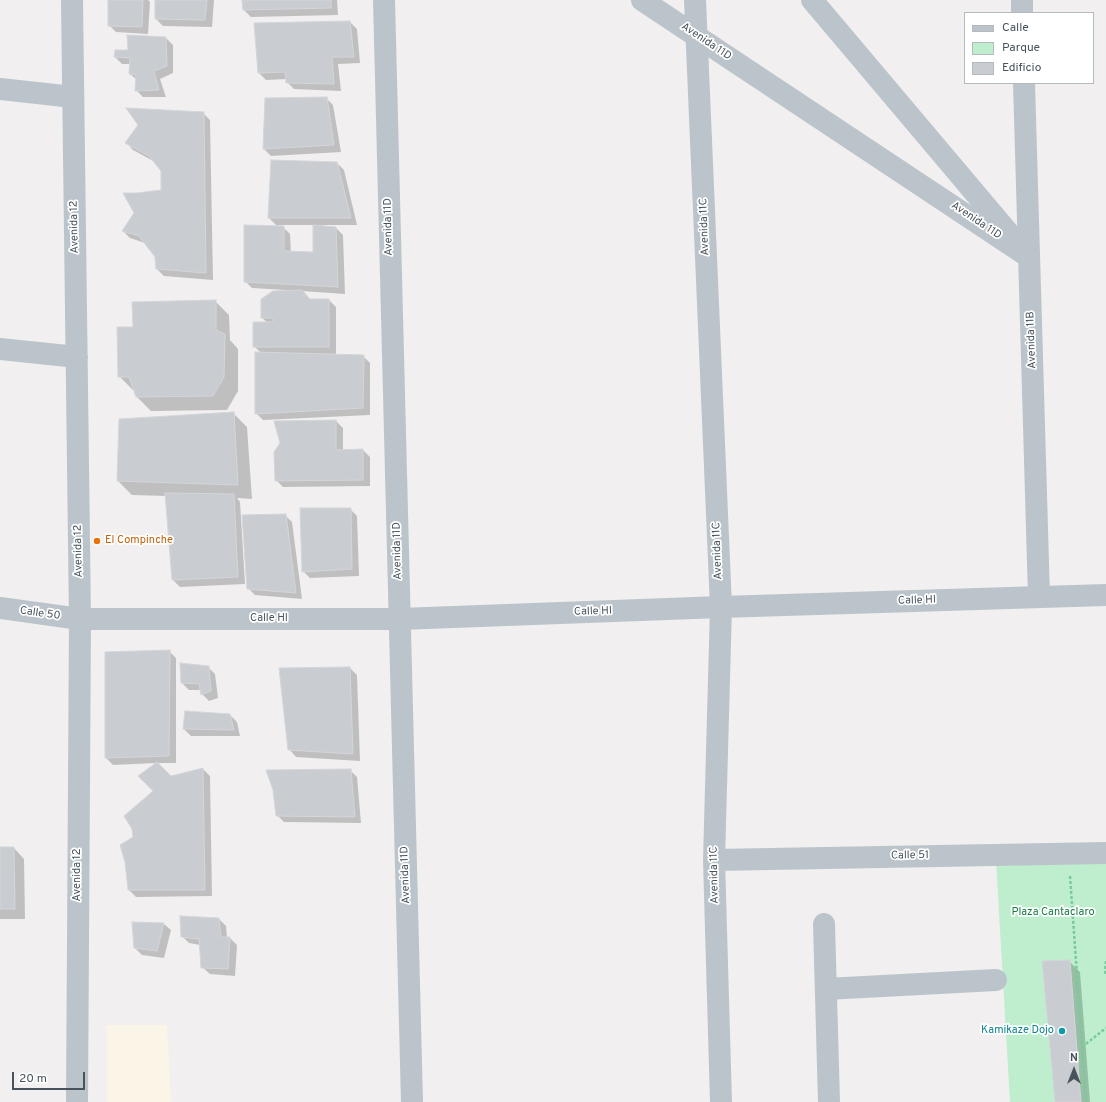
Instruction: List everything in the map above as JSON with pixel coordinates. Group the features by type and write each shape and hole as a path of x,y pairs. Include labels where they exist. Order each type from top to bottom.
{"street":[{"name":"Avenida 12","path":"72,0 80,619 77,1102"},
{"name":"Avenida 11D","path":"384,0 412,1102"},
{"name":"Avenida 11D","path":"642,0 1029,257"},
{"name":"Avenida 11C","path":"695,0 721,607 714,860 721,1102"},
{"name":"Avenida 11D","path":"812,0 1029,257"},
{"path":"1022,0 1022,12"},
{"name":"Avenida 11B","path":"1024,84 1039,597"},
{"path":"0,89 73,97"},
{"path":"0,349 77,357"},
{"name":"Calle HI","path":"80,619 400,619 721,607 1106,596"},
{"name":"Calle 50","path":"0,608 80,619"},
{"name":"Calle 51","path":"714,860 1106,853"},
{"path":"824,924 829,1102"},
{"path":"826,989 996,980"}],"path":[{"path":"1068,854 1086,1102"},
{"path":"1106,961 1106,975"},
{"path":"1082,1047 1106,1028"}],"shaded area":[{"path":"107,1025 167,1025 171,1102 107,1102"}],"green space":[{"name":"Plaza Cantaclaro","path":"1106,858 1106,1102 1010,1102 996,860"}],"building":[{"path":"108,0 143,0 142,27 108,26"},
{"path":"155,0 207,0 205,20 155,19"},
{"path":"242,0 331,0 331,8 243,10"},
{"path":"350,21 354,57 332,57 334,84 286,83 285,72 258,73 254,23"},
{"path":"127,35 166,37 167,66 154,71 159,90 135,91 136,75 129,74 130,58 114,57 115,50 128,50"},
{"path":"327,97 334,145 263,149 265,98"},
{"path":"126,108 204,112 206,273 156,269 155,257 139,236 122,231 134,213 123,193 161,190 161,171 149,156 125,143 138,125"},
{"path":"271,160 337,162 351,218 268,218"},
{"path":"244,225 284,226 284,251 313,252 313,225 336,227 338,287 244,282"},
{"path":"302,290 310,299 329,299 329,347 253,347 253,322 273,322 273,318 261,318 261,299 273,291"},
{"path":"216,300 216,330 225,334 224,377 213,396 136,397 129,377 118,377 117,327 133,327 132,302"},
{"path":"255,352 364,355 363,408 255,414"},
{"path":"234,412 238,485 117,481 119,419"},
{"path":"336,420 336,450 363,449 363,480 275,481 274,452 280,443 274,421"},
{"path":"165,493 234,494 238,577 172,580"},
{"path":"300,508 351,508 352,569 302,572"},
{"path":"286,514 296,593 247,589 242,515"},
{"path":"170,650 169,756 105,758 105,652"},
{"path":"180,663 209,666 211,691 201,695 199,684 181,683"},
{"path":"350,667 353,754 288,750 279,668"},
{"path":"185,711 230,714 234,730 183,729"},
{"path":"157,762 171,776 203,768 205,890 128,890 125,862 120,845 133,837 132,829 124,816 153,791 138,776"},
{"path":"351,769 355,817 276,816 273,790 266,770"},
{"path":"0,847 14,847 15,909 0,909"},
{"path":"180,916 219,918 221,937 230,937 228,969 201,968 199,939 181,937"},
{"path":"132,922 164,923 157,951 134,948"},
{"name":"Kamikaze Dojo","path":"1070,960 1081,1102 1055,1102 1042,961"}],"place":[{"name":"El Compinche","path":"97,541"},
{"name":"Kamikaze Dojo","path":"1062,1031"}]}
